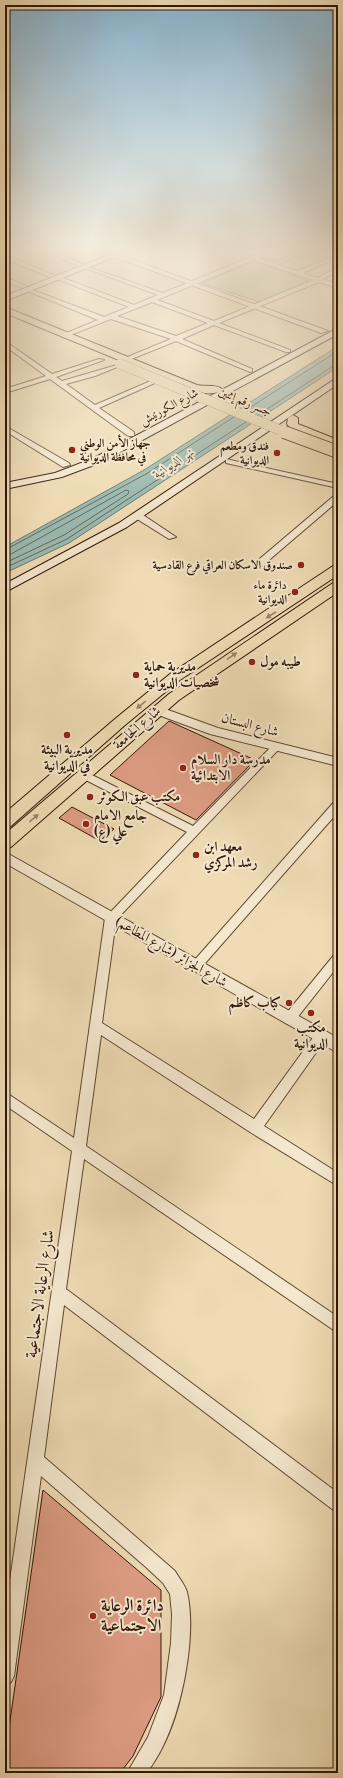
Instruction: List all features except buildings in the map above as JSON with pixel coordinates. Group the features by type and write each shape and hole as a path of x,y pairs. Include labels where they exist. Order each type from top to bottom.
{"main road":[{"path":"56,337 121,363 197,388 205,390 217,388"},
{"path":"68,337 97,354"},
{"name":"شارع الكورنيش","path":"5,486 56,472 94,457 320,337"},
{"name":"شارع الكورنيش","path":"5,478 56,472 66,465 94,457 131,434 193,400 288,351 320,337"},
{"path":"121,363 155,382 188,396 193,400"},
{"name":"جسر رقم إثنين","path":"121,363 338,449"},
{"name":"جسر رقم إثنين","path":"121,363 262,423 338,452"},
{"path":"5,589 123,525 155,510 229,461 338,380"},
{"path":"288,416 338,388"},
{"path":"288,416 294,426 338,444"},
{"path":"269,430 338,456"},
{"path":"123,525 269,430"},
{"name":"شارع الجامعة","path":"6,818 175,677 338,569"},
{"name":"شارع الجامعة","path":"5,843 157,710 189,686 338,586"},
{"path":"175,677 189,686"},
{"path":"120,722 134,731"}],"street":[{"path":"172,337 250,370"},
{"path":"253,337 288,351"},
{"path":"63,383 93,375 175,338"},
{"path":"5,343 63,383 131,434"},
{"path":"5,391 53,376 97,354"},
{"path":"96,407 155,382"},
{"path":"5,428 66,465"},
{"path":"229,461 338,486"},
{"path":"259,564 338,497"},
{"path":"140,517 172,537"},
{"name":"شارع البستان","path":"157,710 214,731 276,748 338,762"},
{"path":"111,918 276,748"},
{"path":"84,775 194,831"},
{"path":"196,966 338,806"},
{"name":"شارع الجزائر (شارع المطاعم)","path":"5,857 338,1046"},
{"name":"شارع الرعاية الاجتماعية","path":"5,1676 36,1461 77,1148 111,918"},
{"path":"289,1019 338,958"},
{"path":"95,1025 254,1128 338,1180"},
{"path":"254,1128 321,1036"},
{"path":"5,1098 338,1326"},
{"path":"58,1292 338,1503"},
{"path":"36,1461 153,1562 169,1577 178,1592 181,1614 180,1643 173,1695 155,1743 136,1773"}],"water":[{"name":"نهر الديوانية","path":"338,346 338,367 69,543 5,573 5,547 144,470"}],"place":[{"name":"جهاز الأمن الوطني في محافظة الديوانية","path":"72,450"},
{"name":"فندق ومطعم الديوانية","path":"277,453"},
{"name":"صندوق الاسكان العراقي فرع القادسية","path":"301,565"},
{"name":"دائرة ماء الديوانية","path":"295,592"},
{"name":"طيبه مول","path":"252,662"},
{"name":"مديرية حماية شخصيات الديوانية","path":"136,675"},
{"name":"مديرية البيئة في الديوانية","path":"67,735"},
{"name":"مدرسة دار السلام الابتدائية","path":"183,768"},
{"name":"مكتب عبق الكوثر","path":"90,797"},
{"name":"جامع الامام علي (ع)","path":"86,824"},
{"name":"معهد ابن رشد المركزي","path":"196,855"},
{"name":"كباب كاظم","path":"289,1003"},
{"name":"مكتب الديوانية","path":"311,1013"},
{"name":"دائرة الرعاية الاجتماعية","path":"93,1616"}]}
